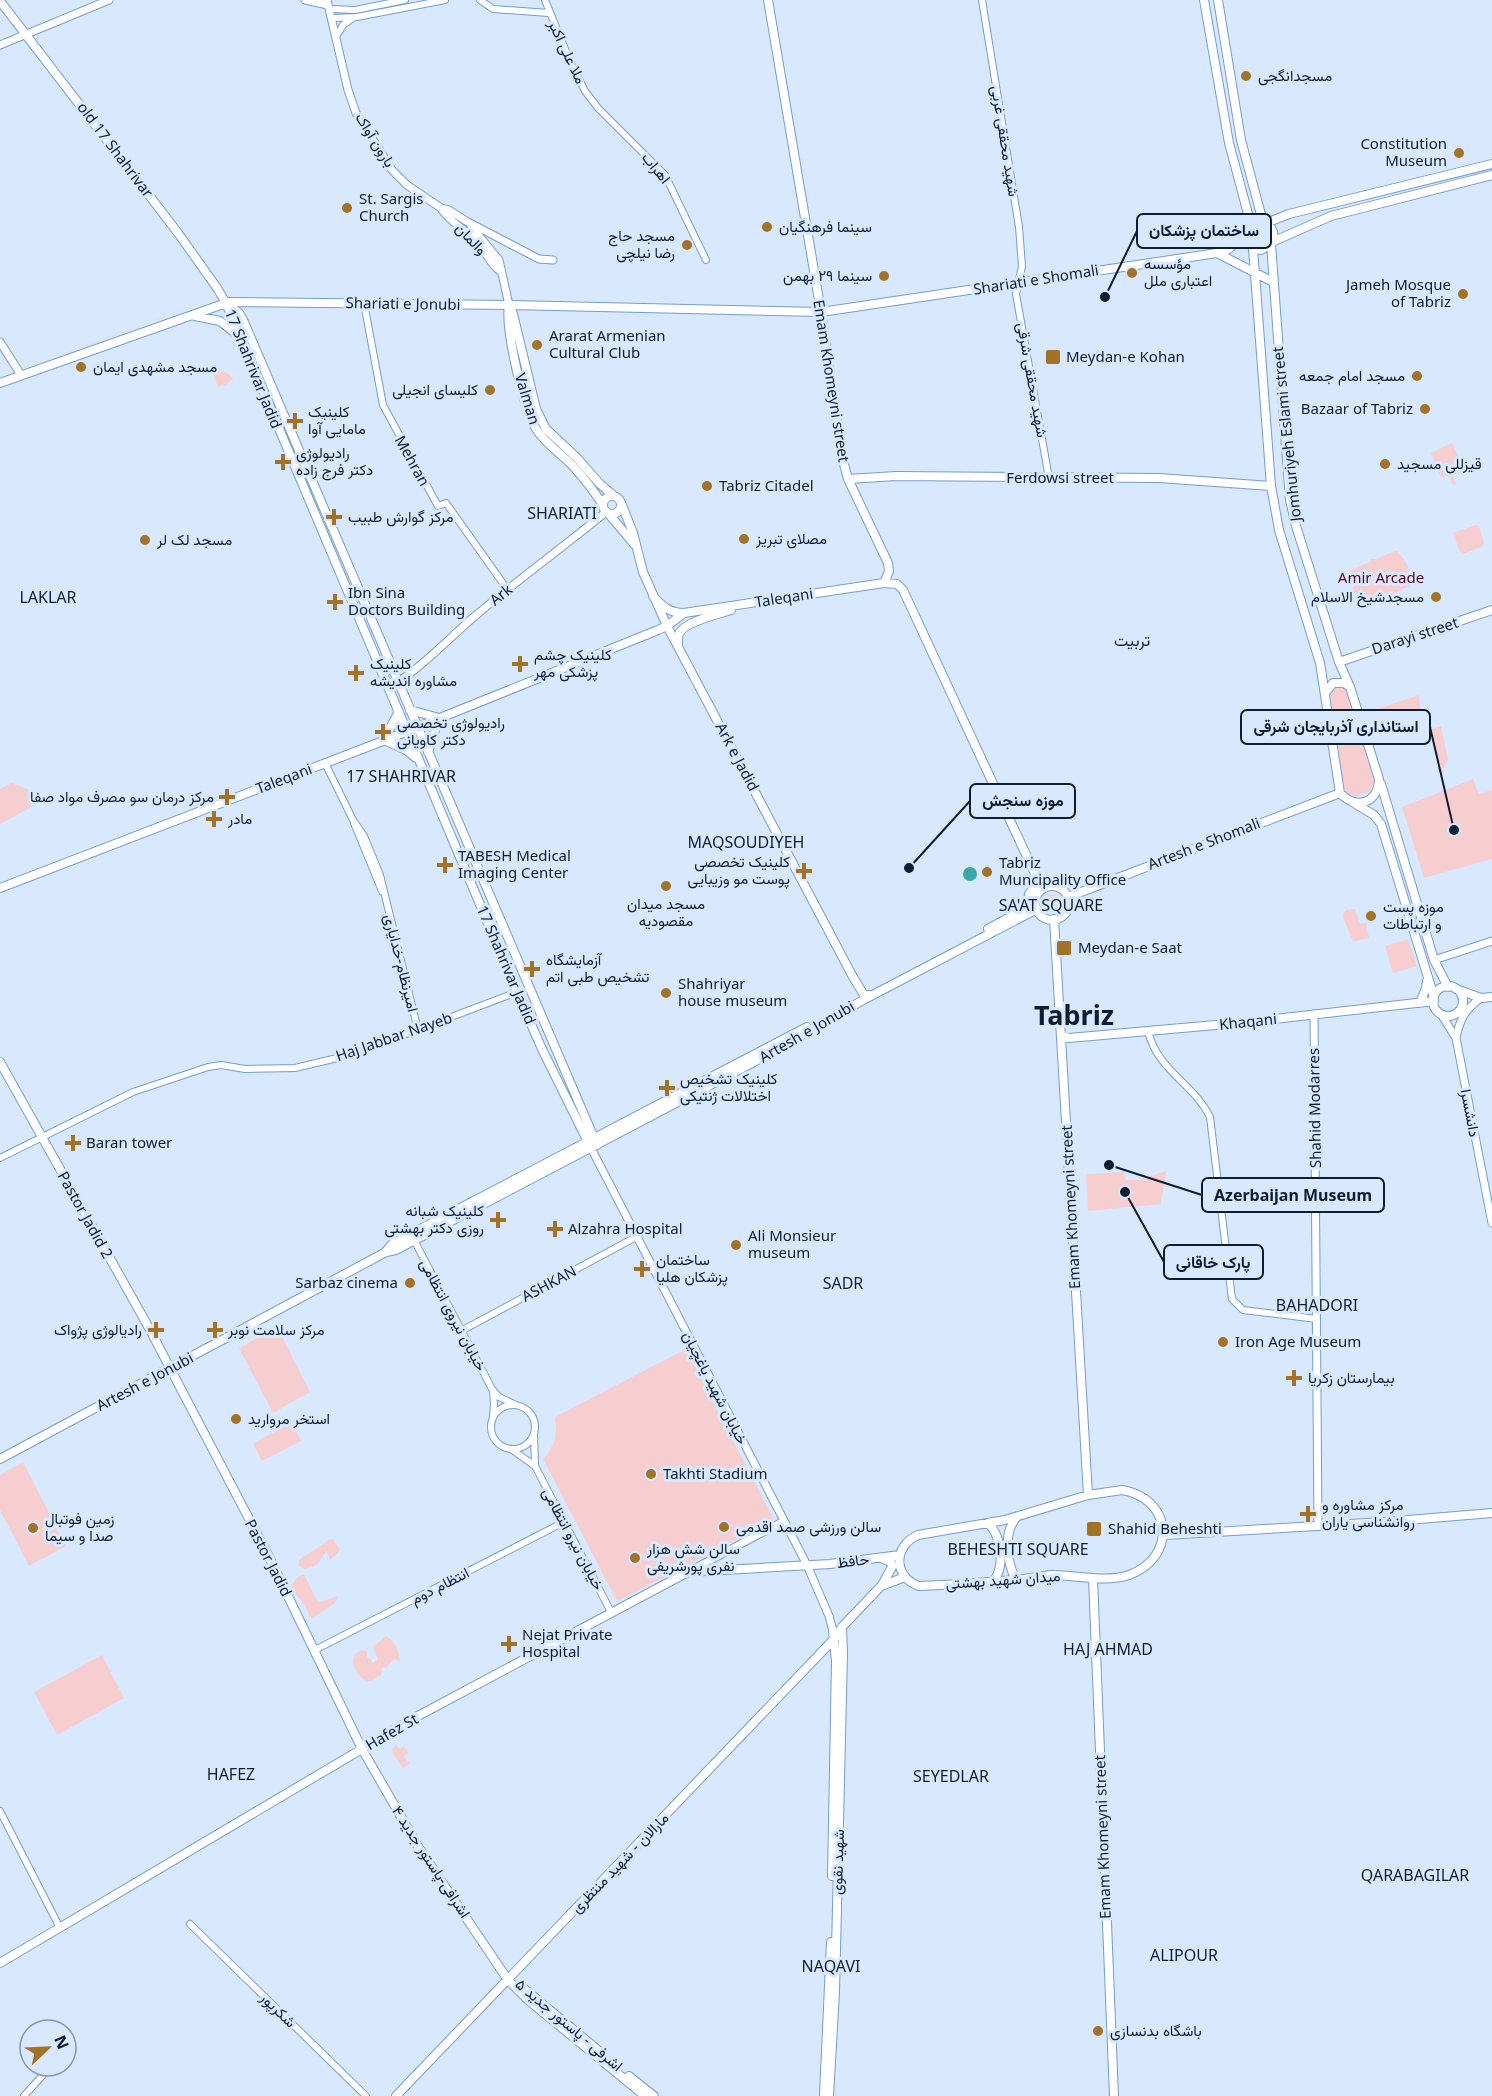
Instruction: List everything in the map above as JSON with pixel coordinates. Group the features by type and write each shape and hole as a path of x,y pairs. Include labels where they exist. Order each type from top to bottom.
{"main road":[{"path":"0,45 109,0"},
{"path":"305,0 328,5"},
{"name":"Emam Khomeyni street","path":"768,0 821,312 842,457 888,563 889,571 884,583"},
{"path":"1204,0 1221,105 1251,225 1246,235"},
{"path":"1218,0 1241,140 1264,223 1289,214 1488,165 1489,175 1331,216 1272,243 1265,249 1252,248"},
{"name":"old 17 Shahrivar","path":"0,1 172,225 217,288 225,303"},
{"name":"بارون آواک","path":"328,5 348,90 356,113 367,132 407,185 441,208 449,210 538,259 552,260"},
{"path":"1221,105 1234,101"},
{"name":"والمان","path":"441,208 443,213 475,239 495,268 500,271"},
{"path":"1318,208 1316,216 1320,221"},
{"name":"والمان","path":"466,221 496,255 501,266 500,271 509,305"},
{"name":"Jomhuriyeh Eslami street","path":"1264,223 1273,231 1273,282 1290,500 1296,526 1339,662 1350,687 1434,960 1452,988"},
{"name":"Shariati e Shomali","path":"821,312 1217,253 1227,250 1246,235"},
{"name":"Jomhuriyeh Eslami street","path":"1246,235 1252,248 1255,273 1271,486 1277,522 1320,663 1340,793"},
{"path":"1217,253 1273,282"},
{"name":"Shariati e Jonubi","path":"0,383 225,303 509,305 821,312"},
{"name":"17 Shahrivar Jadid","path":"225,303 517,992 542,1049 592,1143"},
{"name":"17 Shahrivar Jadid","path":"225,303 243,318 554,1045 592,1143"},
{"path":"509,305 521,342 540,419 558,442 620,500 622,505 614,514 606,510 606,498 614,496"},
{"name":"Valman","path":"509,305 507,314 512,344 533,426 572,466 637,548"},
{"path":"193,316 220,321 239,338"},
{"path":"0,342 21,375"},
{"path":"512,344 521,342"},
{"name":"Ferdowsi street","path":"851,478 896,476 1170,479 1271,486"},
{"name":"Ark e Jadid","path":"622,505 653,596 667,626 862,992"},
{"name":"Ark","path":"398,682 434,655 472,618 606,510"},
{"path":"884,583 897,584 903,590 1042,890"},
{"name":"Taleqani","path":"0,888 405,732 667,626 684,613 884,583"},
{"path":"653,596 669,611 684,613"},
{"path":"678,646 678,635 690,624 750,603"},
{"name":"Darayi street","path":"1339,662 1492,610"},
{"path":"1326,692 1333,683 1344,683 1350,687"},
{"path":"410,710 439,718 428,752"},
{"path":"398,712 384,740 406,750 418,760"},
{"path":"1353,802 1369,801 1376,795 1379,779"},
{"path":"1340,793 1374,816 1381,824 1436,1009 1456,1038"},
{"name":"Artesh e Shomali","path":"1068,897 1340,793"},
{"path":"1374,816 1380,808 1389,812"},
{"path":"979,939 988,928 1028,907 1029,894 1038,881"},
{"path":"1050,886 1059,887 1068,897 1069,905 1065,913 1054,919 1046,918 1037,909 1036,900 1042,890 1050,886"},
{"name":"Artesh e Jonubi","path":"386,1252 392,1244 754,1062 872,995 1037,909"},
{"name":"Emam Khomeyni street","path":"1054,919 1065,1037 1088,1495"},
{"path":"1434,960 1492,941"},
{"path":"1420,1003 1428,976"},
{"path":"1434,999 1438,991 1452,988 1481,998 1492,997"},
{"path":"1441,1014 1452,1015 1461,1009 1462,997 1452,988"},
{"path":"862,992 864,995 872,995"},
{"name":"Artesh e Jonubi","path":"0,1460 386,1252 396,1250 859,999 862,992"},
{"path":"1456,1038 1461,1018 1467,1009 1481,998"},
{"name":"Khaqani","path":"1065,1037 1314,1014 1420,1003 1434,999"},
{"name":"Shahid Modarres","path":"1314,1014 1318,1526"},
{"name":"دانشسرا","path":"1456,1038 1492,1223"},
{"path":"542,1049 547,1051 554,1045"},
{"name":"Pastor Jadid 2","path":"0,1062 170,1369"},
{"name":"خیابان شهید یاغچیان","path":"592,1143 636,1237 807,1565 829,1616 834,1635"},
{"name":"Pastor Jadid","path":"170,1369 268,1555 362,1749"},
{"path":"881,1586 905,1576 900,1564 900,1555 906,1542 918,1535 1016,1518 1088,1495 1122,1490 1137,1493 1152,1503 1157,1511 1164,1535 1492,1513"},
{"path":"1016,1518 1010,1528 1008,1549 1011,1569 1016,1580"},
{"path":"688,1572 784,1521"},
{"path":"988,1523 996,1533 1000,1551 999,1572 994,1581"},
{"name":"میدان شهید بهشتی","path":"905,1576 919,1586 1016,1580 1048,1575 1120,1577 1138,1571 1155,1556 1164,1535"},
{"name":"حافظ","path":"807,1565 900,1555"},
{"path":"879,1557 891,1562 892,1567 881,1586"},
{"name":"Hafez St","path":"0,1963 447,1700 688,1572 807,1565"},
{"name":"Emam Khomeyni street","path":"1093,1578 1114,2096"},
{"name":"مارالان - شهید منتظری","path":"396,2096 881,1586"},
{"name":"شهید نقوی","path":"829,2096 835,1992 842,1627"},
{"name":"شهید نقوی","path":"824,2096 833,1848 836,1661 834,1635"},
{"name":"اشرافی-پاستور جدید ۴","path":"362,1749 419,1848 508,1976"},
{"name":"اشرفی - پاستور جدید ۵","path":"508,1976 528,2000 645,2096"},
{"name":"اشرفی - پاستور جدید ۵","path":"508,1976 654,2096"}],"street":[{"path":"336,37 343,24 355,15 405,0"},
{"path":"332,18 445,0"},
{"name":"ملا علی اکبر","path":"480,0 493,9 549,13"},
{"name":"ملا علی اکبر","path":"545,0 585,91"},
{"name":"شهید محققی غربی","path":"982,0 1019,227 1022,266 1018,283"},
{"path":"328,5 355,15"},
{"name":"اهراب","path":"585,91 615,126 665,175 706,260"},
{"name":"شهید محققی شرقی","path":"1018,283 1017,294 1049,478"},
{"name":"Mehran","path":"364,303 381,399 386,412 438,506 447,503 507,590"},
{"name":"امیرنظام-خدایاری","path":"325,763 353,820 364,836 383,884 418,1030"},
{"name":"Haj Jabbar Nayeb","path":"0,1158 133,1092 208,1067 221,1065 247,1069 295,1068 354,1054 517,992"},
{"path":"1148,1031 1151,1045 1163,1064 1202,1103 1210,1117 1232,1299 1243,1310 1317,1320"},
{"name":"ASHKAN","path":"462,1331 636,1237"},
{"name":"خیابان نیروی انتظامی","path":"414,1240 492,1389 499,1397 516,1405"},
{"name":"خیابان نیروی انتظامی","path":"492,1389 494,1405 492,1421"},
{"path":"516,1405 527,1410 535,1427 528,1443 517,1449 510,1449 495,1439 491,1427 494,1416 504,1407 516,1405"},
{"name":"خیابان نیرو انتظامی","path":"534,1433 535,1466"},
{"name":"خیابان نیرو انتظامی","path":"510,1449 535,1466 611,1612"},
{"name":"انتظام دوم","path":"315,1650 564,1522"},
{"path":"0,1811 60,1928"},
{"name":"شکرپور","path":"190,1924 366,2096"},
{"path":"24,2096 40,2078"}],"green space":[{"path":"211,299 30,368 30,367"},
{"path":"223,371 233,379 218,387 213,374"},
{"path":"1452,443 1464,468 1463,471 1453,475 1456,484 1453,485 1448,475 1441,478 1431,453"},
{"path":"1476,525 1479,526 1483,546 1463,554 1453,534"},
{"name":"Amir Arcade","path":"1397,550 1407,564 1412,585 1365,606 1362,605 1357,592 1347,594 1347,590 1353,588 1354,585 1349,574 1350,570 1370,562 1371,559"},
{"path":"1341,685 1347,688 1374,781 1370,791 1357,796 1349,794 1342,780 1330,691 1335,686"},
{"path":"1419,695 1421,712 1378,724 1374,710"},
{"path":"1441,726 1448,760 1442,772 1429,730"},
{"path":"1473,779 1479,794 1492,790 1492,859 1424,878 1402,807"},
{"path":"12,783 53,799 37,804 0,824 0,789"},
{"path":"1048,894 1056,894 1061,899 1059,910 1048,912 1043,907 1043,899"},
{"path":"1355,909 1360,924 1366,923 1369,938 1353,942 1342,915 1346,910"},
{"path":"1408,939 1417,966 1393,973 1385,946"},
{"path":"1166,1171 1161,1204 1088,1211 1086,1174 1124,1172 1126,1180 1139,1180"},
{"path":"277,1327 310,1392 273,1413 239,1348"},
{"path":"686,1349 774,1520 620,1600 616,1599 543,1459 555,1440 555,1417"},
{"path":"292,1423 301,1441 262,1461 253,1443"},
{"name":"زمین فوتبال صدا و سیما","path":"23,1462 66,1546 29,1566 0,1510 0,1475"},
{"path":"333,1539 340,1550 336,1555 330,1559 326,1551 318,1563 312,1567 304,1569 298,1565 300,1559"},
{"path":"304,1574 317,1601 339,1596 335,1603 311,1619 305,1606 290,1587 298,1577"},
{"path":"386,1636 396,1647 400,1661 394,1659 386,1668 382,1667 381,1675 370,1681 365,1680 357,1673 353,1662 354,1657 362,1650 367,1652 367,1657 372,1660 371,1663 378,1660 373,1647"},
{"path":"102,1655 124,1698 57,1735 34,1692"},
{"path":"396,1745 400,1749 405,1746 404,1749 407,1748 408,1753 404,1756 411,1763 403,1768 393,1754 392,1749"}],"shaded area":[{"path":"967,867 973,867 977,874 973,881 967,881 963,877 963,871"}],"place":[{"name":"مسجدانگجی","path":"1246,76"},
{"name":"Constitution Museum","path":"1459,153"},
{"name":"St. Sargis Church","path":"347,208"},
{"name":"سینما فرهنگیان","path":"767,227"},
{"name":"مسجد حاج رضا نیلچی","path":"687,245"},
{"name":"مؤسسه اعتباری ملل","path":"1132,273"},
{"name":"سینما ۲۹ بهمن","path":"884,276"},
{"name":"Jameh Mosque of Tabriz","path":"1463,294"},
{"name":"ساختمان پزشکان","path":"1105,297"},
{"name":"Ararat Armenian Cultural Club","path":"537,345"},
{"name":"Meydan-e Kohan","path":"1053,357"},
{"name":"مسجد مشهدی ایمان","path":"81,367"},
{"name":"مسجد امام جمعه","path":"1417,376"},
{"name":"کلیسای انجیلی","path":"490,390"},
{"name":"Bazaar of Tabriz","path":"1425,409"},
{"name":"کلینیک مامایی آوا","path":"295,421"},
{"name":"رادیولوژی دکتر فرج زاده","path":"283,462"},
{"name":"قیزللی مسجید","path":"1385,464"},
{"name":"Tabriz Citadel","path":"707,486"},
{"name":"مرکز گوارش طبیب","path":"334,517"},
{"name":"مصلای تبریز","path":"744,539"},
{"name":"مسجد لک لر","path":"145,540"},
{"name":"مسجدشیخ الاسلام","path":"1436,597"},
{"name":"Ibn Sina Doctors Building","path":"335,602"},
{"name":"کلینیک چشم پزشکی مهر","path":"520,664"},
{"name":"کلینیک مشاوره اندیشه","path":"356,673"},
{"name":"رادیولوژی تخصصی دکتر کاویانی","path":"383,732"},
{"name":"مرکز درمان سو مصرف مواد صفا","path":"227,797"},
{"name":"مادر","path":"214,819"},
{"name":"استانداری آذربایجان شرقی","path":"1454,830"},
{"name":"TABESH Medical Imaging Center","path":"445,865"},
{"name":"موزه سنجش","path":"909,868"},
{"name":"کلینیک تخصصی پوست مو وزیبایی","path":"804,871"},
{"name":"Tabriz Muncipality Office","path":"987,872"},
{"name":"مسجد میدان مقصودیه","path":"666,886"},
{"name":"موزه پست و ارتباطات","path":"1371,916"},
{"name":"Meydan-e Saat","path":"1064,948"},
{"name":"آزمایشگاه تشخیص طبی اتم","path":"532,969"},
{"name":"Shahriyar house museum","path":"666,993"},
{"name":"کلینیک تشخیص اختلالات ژنتیکی","path":"667,1088"},
{"name":"Baran tower","path":"73,1143"},
{"name":"Azerbaijan Museum","path":"1109,1165"},
{"name":"پارک خاقانی","path":"1125,1192"},
{"name":"کلینیک شبانه روزی دکتر بهشتی","path":"498,1220"},
{"name":"Alzahra Hospital","path":"555,1229"},
{"name":"Ali Monsieur museum","path":"736,1245"},
{"name":"ساختمان پزشکان هلیا","path":"642,1269"},
{"name":"Sarbaz cinema","path":"410,1283"},
{"name":"رادیالوژی پژواک","path":"156,1330"},
{"name":"مرکز سلامت نوبر","path":"215,1330"},
{"name":"Iron Age Museum","path":"1223,1342"},
{"name":"بیمارستان زکریا","path":"1294,1378"},
{"name":"استخر مروارید","path":"236,1419"},
{"name":"Takhti Stadium","path":"651,1474"},
{"name":"مرکز مشاوره و روانشناسی یاران","path":"1308,1514"},
{"name":"سالن ورزشی صمد اقدمی","path":"724,1527"},
{"name":"زمین فوتبال صدا و سیما","path":"33,1528"},
{"name":"Shahid Beheshti","path":"1094,1529"},
{"name":"سالن شش هزار نفری پورشریفی","path":"635,1558"},
{"name":"Nejat Private Hospital","path":"509,1644"},
{"name":"باشگاه بدنسازی","path":"1098,2031"}],"district":[{"name":"SHARIATI","path":"562,513"},
{"name":"LAKLAR","path":"48,597"},
{"name":"تربیت","path":"1132,640"},
{"name":"17 SHAHRIVAR","path":"401,776"},
{"name":"MAQSOUDIYEH","path":"746,842"},
{"name":"SA'AT SQUARE","path":"1051,905"},
{"name":"Tabriz","path":"1074,1016"},
{"name":"SADR","path":"843,1283"},
{"name":"BAHADORI","path":"1317,1305"},
{"name":"BEHESHTI SQUARE","path":"1018,1549"},
{"name":"HAJ AHMAD","path":"1108,1649"},
{"name":"HAFEZ","path":"231,1774"},
{"name":"SEYEDLAR","path":"951,1776"},
{"name":"QARABAGILAR","path":"1415,1875"},
{"name":"ALIPOUR","path":"1184,1955"},
{"name":"NAQAVI","path":"831,1966"}]}
